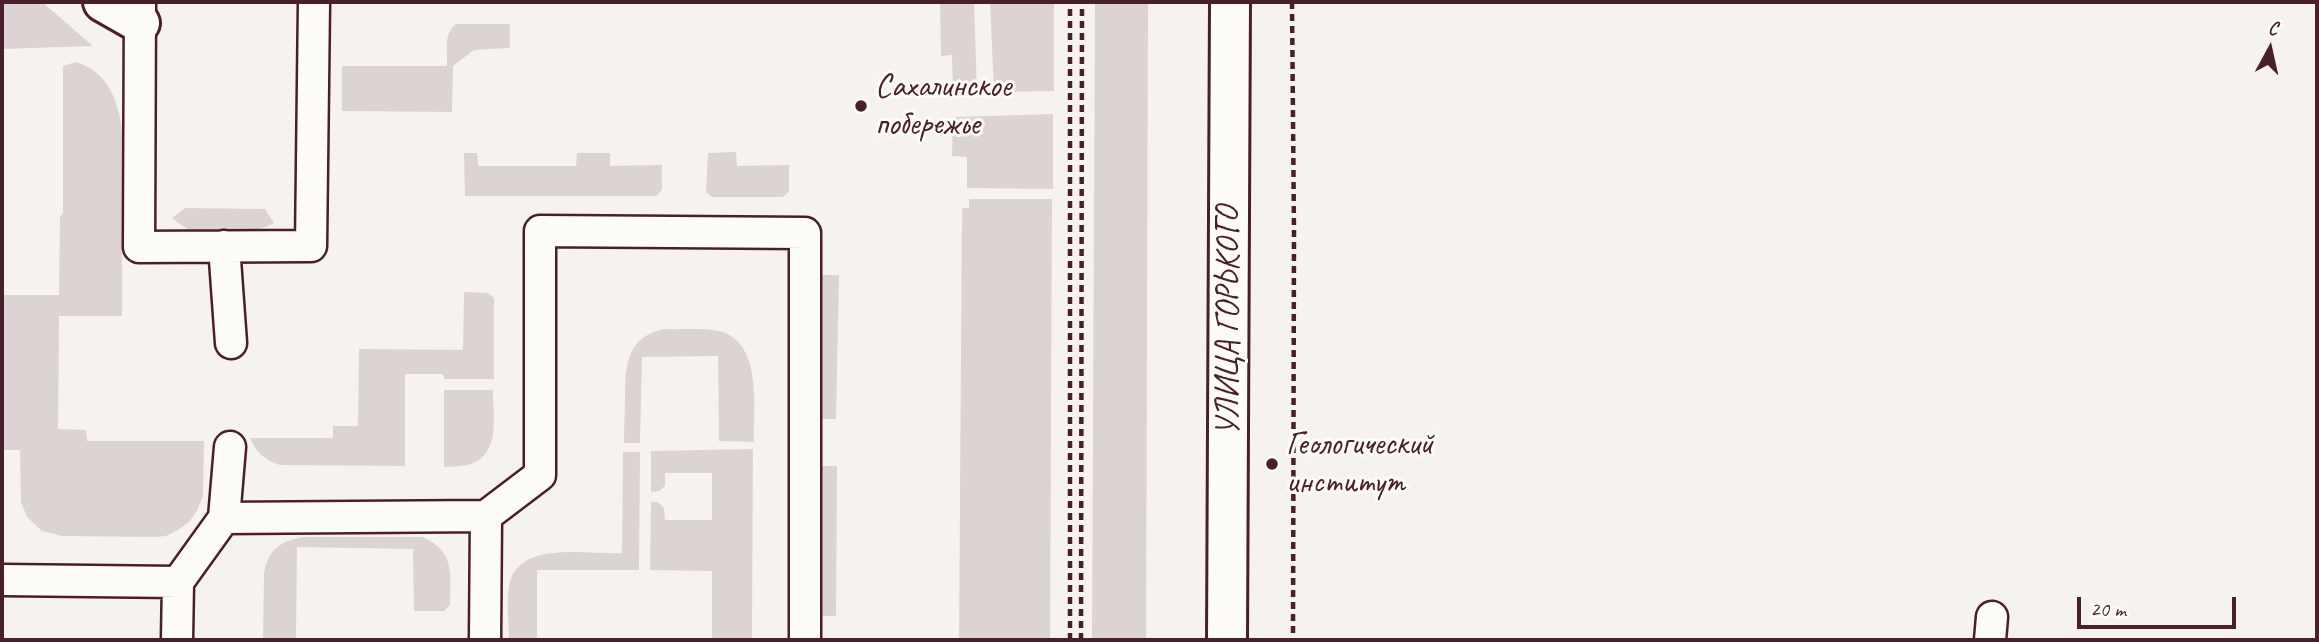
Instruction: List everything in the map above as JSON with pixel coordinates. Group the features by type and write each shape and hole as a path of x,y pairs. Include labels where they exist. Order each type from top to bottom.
{"main road":[{"path":"103,2 140,13"},
{"name":"УЛИЦА ГОРЬКОГО","path":"1227,640 1230,2"}],"lane":[{"path":"140,13 139,247 310,246 314,2"},
{"path":"224,518 486,516 540,475 540,231 805,233 805,640"},
{"path":"224,246 231,343"},
{"path":"177,640 178,582 224,518 230,447"},
{"path":"485,640 486,516"},
{"path":"2,580 178,582"}],"path":[{"path":"1070,2 1070,640"},
{"path":"1081,640 1082,2"},
{"path":"1292,2 1293,640"}],"shaded area":[{"path":"2,2 42,2 93,46 2,49"},
{"path":"940,2 974,2 977,92 953,92 952,55 941,56"},
{"path":"990,2 1054,2 1054,91 994,92"},
{"path":"1095,2 1148,2 1146,640 1092,640"},
{"path":"456,24 510,24 510,48 474,50 453,66 452,112 342,111 342,66 447,66 449,32"},
{"path":"76,62 87,66 104,81 115,100 121,122 122,316 59,316 58,429 86,430 87,441 204,441 203,496 197,511 189,522 166,536 62,536 42,531 27,517 21,502 20,450 2,450 2,295 59,295 60,217 63,213 63,66"},
{"path":"1053,114 1053,189 967,188 967,157 952,156 953,117"},
{"path":"736,152 737,166 789,165 789,192 783,197 712,197 706,192 708,153"},
{"path":"464,153 477,153 478,166 576,166 577,153 610,153 610,166 662,165 662,190 656,196 465,196"},
{"path":"969,199 1052,199 1050,640 959,640 962,208 969,208"},
{"path":"185,208 265,209 274,223 237,233 197,232 172,218"},
{"path":"811,275 839,275 836,419 810,419"},
{"path":"464,292 488,293 494,298 494,379 444,379 443,374 405,374 405,466 280,465 258,452 250,438 333,438 333,426 358,426 359,349 463,350"},
{"path":"664,329 713,330 729,335 741,345 752,375 754,442 719,441 718,356 642,357 640,443 624,443 625,382 631,352 643,338"},
{"path":"444,390 493,390 494,422 491,442 481,459 471,464 444,467"},
{"path":"753,449 752,640 712,640 712,571 650,570 651,502 658,502 664,508 665,520 712,520 712,473 665,473 665,486 659,491 651,492 651,451"},
{"path":"623,452 640,452 639,570 537,570 537,640 509,640 509,586 515,571 525,561 539,555 556,553 622,553"},
{"path":"811,466 837,466 836,616 810,616"},
{"path":"303,537 423,537 434,543 446,557 450,574 450,605 444,611 414,611 413,549 297,547 296,640 263,640 266,565 272,552 281,544"}],"place":[{"name":"Сахалинское побережье","path":"861,106"},
{"name":"Геологический институт","path":"1272,464"}]}
